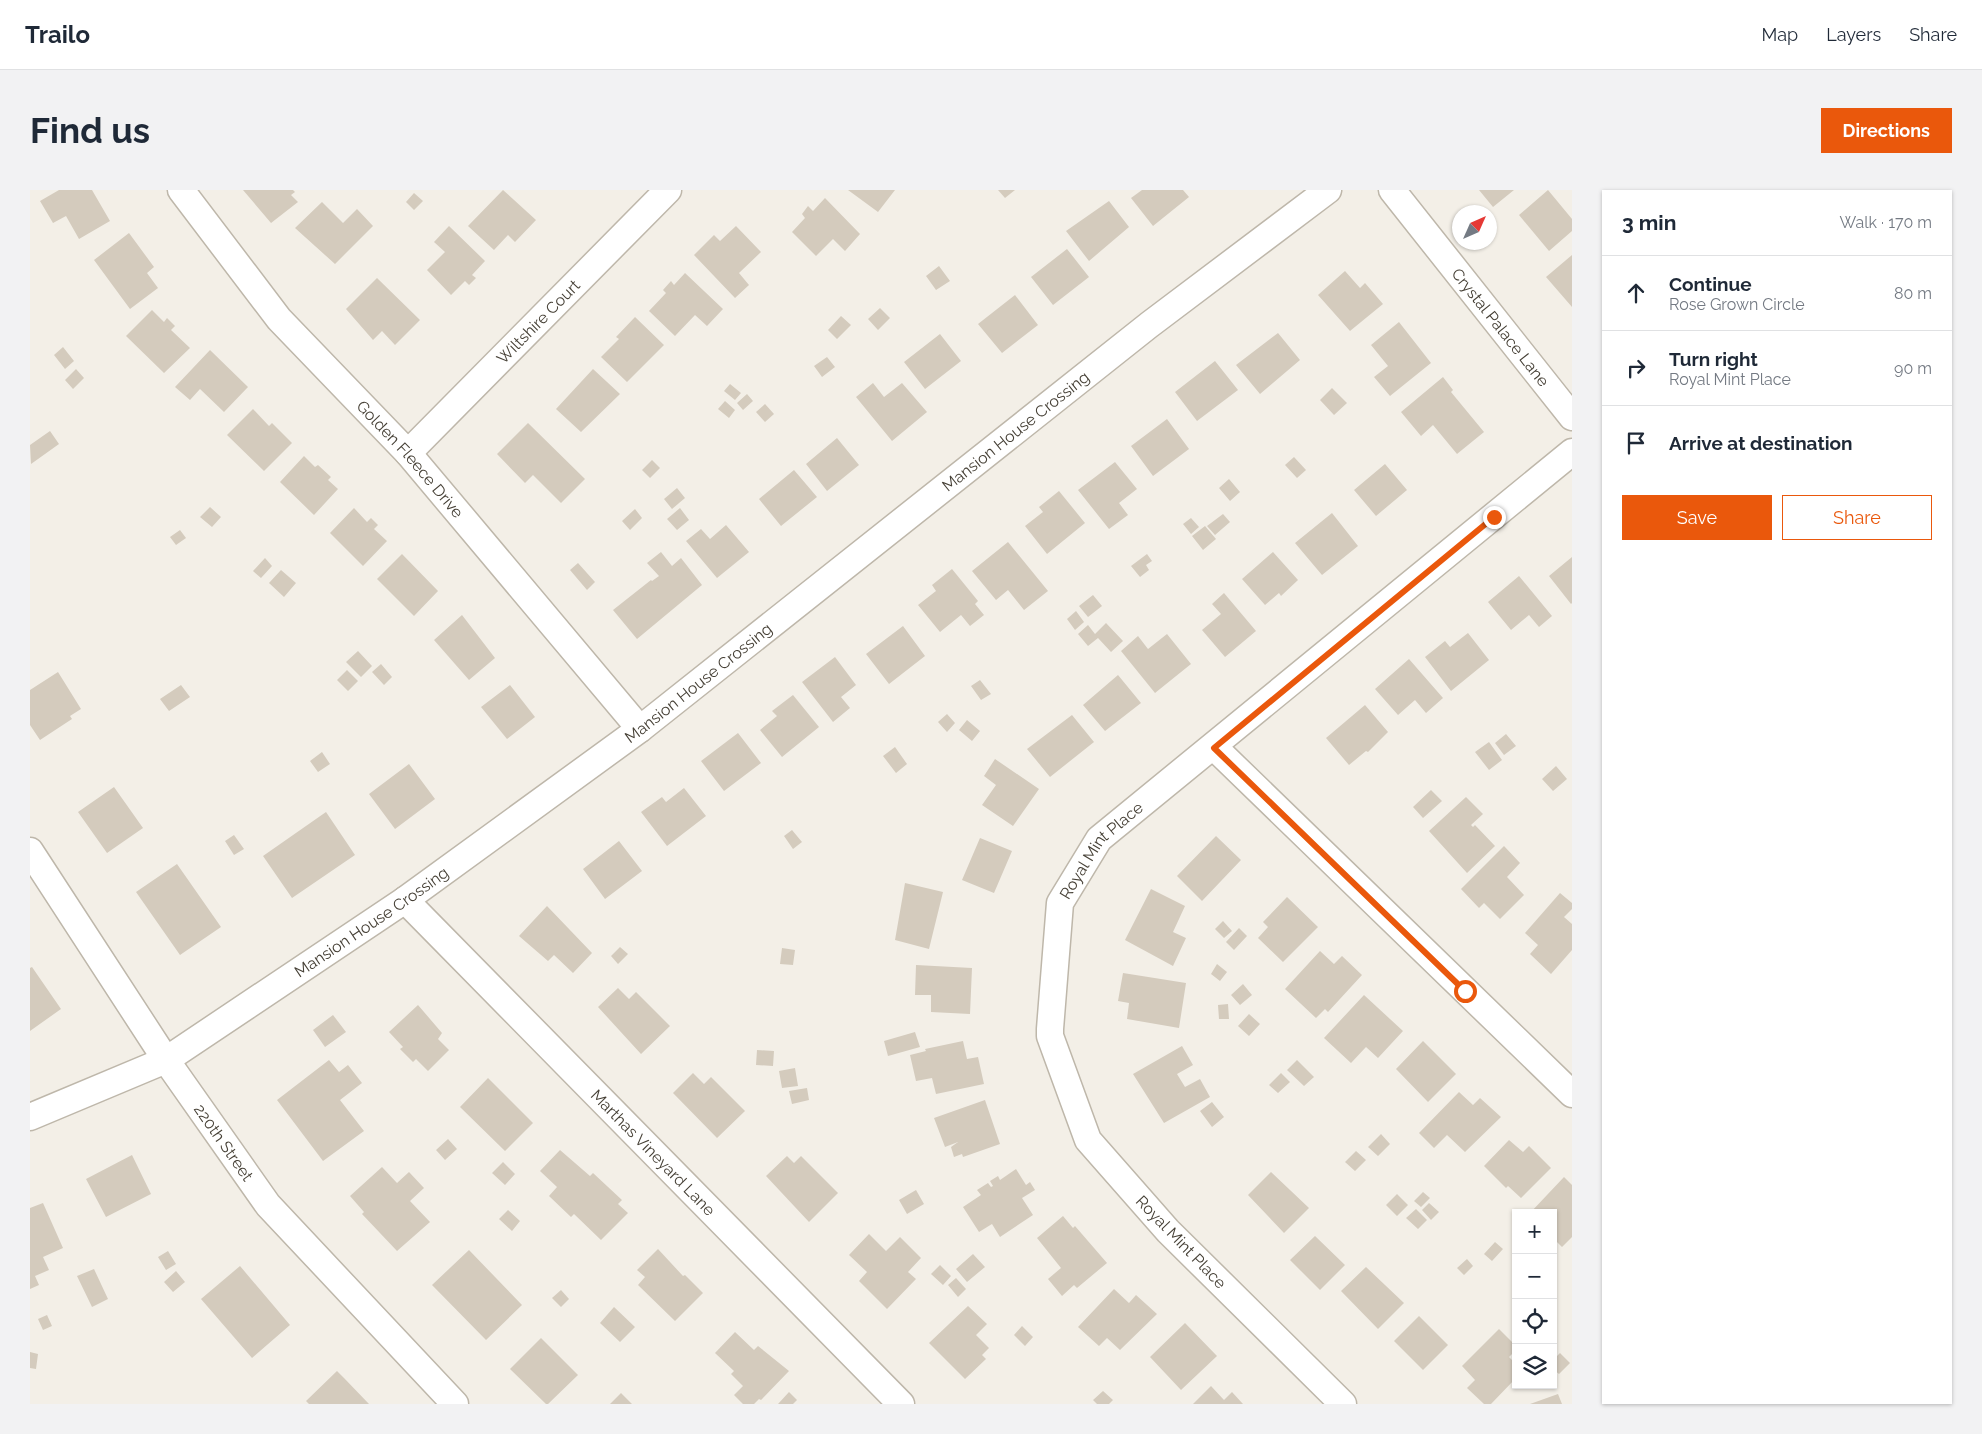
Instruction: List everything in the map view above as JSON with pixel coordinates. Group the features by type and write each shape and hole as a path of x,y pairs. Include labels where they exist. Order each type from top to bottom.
{"street":[{"name":"Golden Fleece Drive","path":"181,190 279,319 408,453 640,729"},
{"name":"Wiltshire Court","path":"408,453 668,190"},
{"name":"Mansion House Crossing","path":"30,1117 166,1060 405,900 640,729 1149,325 1328,190"},
{"name":"Crystal Palace Lane","path":"1392,190 1572,417"},
{"name":"Royal Mint Place","path":"1343,1404 1171,1234 1088,1140 1050,1036 1060,903 1099,839 1214,748 1572,452"},
{"path":"1214,748 1572,1094"},
{"name":"220th Street","path":"30,851 166,1060 268,1205 455,1404"},
{"name":"Marthas Vineyard Lane","path":"405,900 901,1404"}],"building":[{"path":"59,190 92,190 110,221 79,239 66,216 53,223 40,201"},
{"path":"243,190 293,190 295,192 291,195 298,202 271,223"},
{"path":"503,190 536,220 515,242 508,235 494,250 468,226"},
{"path":"848,190 895,190 878,212"},
{"path":"998,190 1015,190 1005,198"},
{"path":"1142,190 1183,190 1189,197 1153,226 1131,198"},
{"path":"1479,190 1514,190 1495,205 1491,205"},
{"path":"1548,190 1572,219 1572,231 1549,251 1519,215"},
{"path":"414,193 423,201 414,210 406,202"},
{"path":"825,198 860,234 845,251 833,239 816,256 792,232 805,218 802,214 808,206 813,211"},
{"path":"1109,201 1129,227 1089,261 1066,231"},
{"path":"322,202 343,223 357,209 373,226 335,264 295,228"},
{"path":"449,226 485,261 472,275 476,278 469,285 465,281 451,295 427,270 445,252 434,242"},
{"path":"736,226 761,252 739,273 749,285 735,298 694,255 714,235 720,241"},
{"path":"129,233 154,267 147,273 158,288 130,309 94,260"},
{"path":"1067,249 1089,277 1053,305 1031,277"},
{"path":"1572,255 1572,307 1546,277"},
{"path":"939,266 950,281 936,290 926,276"},
{"path":"1345,271 1360,288 1365,283 1383,304 1350,331 1318,295"},
{"path":"685,273 723,309 707,326 695,315 675,336 649,311 666,293 663,290 671,281 674,285"},
{"path":"377,278 420,320 395,345 382,331 373,340 346,309"},
{"path":"1015,295 1038,325 1002,353 978,324"},
{"path":"880,308 890,318 878,330 868,319"},
{"path":"152,310 164,322 167,318 175,326 171,330 190,348 164,373 126,336"},
{"path":"841,316 851,325 837,339 828,330"},
{"path":"635,317 664,345 627,382 601,357 619,339 616,337"},
{"path":"1399,322 1431,363 1390,396 1374,377 1388,366 1371,345"},
{"path":"1278,333 1300,360 1260,394 1236,365"},
{"path":"940,334 961,361 925,389 904,362"},
{"path":"63,347 74,361 65,369 54,355"},
{"path":"210,350 248,387 224,412 200,389 190,400 175,387"},
{"path":"827,357 835,367 822,377 814,366"},
{"path":"1215,361 1238,390 1197,421 1175,392"},
{"path":"76,369 84,378 73,389 65,380"},
{"path":"593,369 620,394 581,432 556,409"},
{"path":"1443,377 1453,390 1451,392 1484,432 1457,454 1433,425 1421,436 1401,412"},
{"path":"873,383 884,397 902,383 927,412 892,441 856,397"},
{"path":"730,384 741,393 735,400 724,391"},
{"path":"1332,388 1347,403 1334,415 1320,400"},
{"path":"747,394 753,401 743,410 737,403"},
{"path":"725,401 735,410 729,418 718,409"},
{"path":"765,404 774,414 765,422 756,412"},
{"path":"253,409 269,426 272,423 292,443 264,471 227,435"},
{"path":"1167,419 1189,449 1153,476 1131,446"},
{"path":"528,423 585,479 561,503 533,475 525,483 497,454"},
{"path":"50,431 59,444 31,464 30,445"},
{"path":"837,438 859,465 827,491 806,464"},
{"path":"304,456 315,467 318,465 331,477 328,480 338,489 314,515 280,482"},
{"path":"1294,457 1306,470 1297,478 1285,465"},
{"path":"652,460 660,468 650,478 642,470"},
{"path":"1115,462 1137,489 1119,503 1128,515 1109,529 1078,490"},
{"path":"1385,464 1407,490 1376,516 1354,490"},
{"path":"794,470 817,497 781,526 759,499"},
{"path":"1229,479 1240,492 1230,501 1219,488"},
{"path":"677,488 685,498 672,509 664,499"},
{"path":"1059,491 1085,523 1047,554 1025,526 1043,512 1039,507"},
{"path":"210,507 221,517 212,527 200,517"},
{"path":"354,508 367,522 371,518 378,525 374,529 387,541 363,566 330,533"},
{"path":"680,508 689,520 677,530 667,519"},
{"path":"635,509 642,518 630,530 622,521"},
{"path":"1332,513 1358,546 1322,575 1295,543"},
{"path":"1223,514 1230,522 1215,535 1207,526"},
{"path":"1191,518 1199,527 1191,534 1183,524"},
{"path":"726,525 749,552 717,578 686,541 701,529 710,539"},
{"path":"1205,526 1216,539 1203,550 1192,536"},
{"path":"180,530 186,538 176,545 170,537"},
{"path":"1008,542 1048,591 1024,610 1008,590 996,600 972,571"},
{"path":"661,552 672,566 681,558 702,585 637,639 613,610 651,580 659,576 647,563"},
{"path":"1273,552 1298,580 1281,596 1279,593 1265,605 1242,579"},
{"path":"402,554 438,591 414,616 377,579"},
{"path":"1147,554 1152,561 1146,565 1149,570 1140,577 1131,566"},
{"path":"1572,557 1572,603 1571,604 1549,576"},
{"path":"265,558 272,566 261,578 253,571"},
{"path":"578,563 595,582 587,590 570,570"},
{"path":"952,569 978,601 975,604 984,615 970,626 961,615 940,632 918,605 936,591 932,585"},
{"path":"281,570 296,583 284,597 269,583"},
{"path":"1519,576 1552,616 1539,627 1529,615 1511,630 1488,602"},
{"path":"1224,593 1256,631 1225,657 1202,630 1221,614 1212,604"},
{"path":"1093,595 1102,606 1088,617 1079,606"},
{"path":"1076,611 1084,622 1075,630 1067,619"},
{"path":"462,615 495,658 469,680 434,640"},
{"path":"1106,623 1123,641 1111,652 1098,638 1088,646 1078,634 1088,625 1095,634"},
{"path":"903,626 925,656 889,684 866,654"},
{"path":"1468,633 1489,660 1451,691 1425,657 1445,641 1450,647"},
{"path":"1167,634 1191,664 1155,693 1121,651 1138,636 1148,649"},
{"path":"358,651 372,666 361,677 346,662"},
{"path":"835,657 856,685 841,697 850,708 833,722 802,682"},
{"path":"1409,659 1443,698 1426,713 1415,700 1398,715 1375,689"},
{"path":"381,664 392,677 384,685 372,672"},
{"path":"347,670 358,681 348,691 337,680"},
{"path":"58,672 81,709 70,716 72,719 40,740 30,725 30,690"},
{"path":"1118,675 1141,703 1105,731 1083,705"},
{"path":"980,680 991,694 981,700 971,686"},
{"path":"181,685 190,697 169,711 160,699"},
{"path":"510,685 535,717 507,739 481,707"},
{"path":"793,695 819,727 782,757 760,730 777,716 772,711"},
{"path":"1365,705 1388,732 1368,752 1366,751 1349,765 1326,738"},
{"path":"947,714 955,723 947,732 938,722"},
{"path":"1072,715 1094,742 1050,777 1027,749"},
{"path":"967,720 980,731 972,741 959,730"},
{"path":"738,733 761,763 724,791 701,761"},
{"path":"1506,734 1516,746 1504,755 1495,743"},
{"path":"1489,742 1502,760 1489,770 1475,752"},
{"path":"895,747 907,764 896,773 883,756"},
{"path":"322,752 330,764 318,772 310,761"},
{"path":"995,759 1039,789 1013,826 982,805 996,785 984,776"},
{"path":"409,764 435,799 395,829 369,794"},
{"path":"1556,766 1567,779 1553,791 1542,779"},
{"path":"114,787 143,828 107,853 78,812"},
{"path":"684,788 706,816 667,846 641,812 662,797 666,802"},
{"path":"1431,790 1442,801 1423,818 1413,807"},
{"path":"1466,797 1483,814 1471,825 1473,827 1475,825 1495,846 1467,873 1429,831"},
{"path":"326,812 355,855 292,898 263,856"},
{"path":"792,830 802,842 793,849 784,836"},
{"path":"234,835 244,849 234,855 225,841"},
{"path":"1216,836 1241,860 1202,901 1177,876"},
{"path":"980,838 1012,851 994,893 962,880"},
{"path":"619,841 642,871 605,899 583,869"},
{"path":"1504,846 1520,863 1507,877 1524,895 1500,919 1484,903 1479,908 1461,889"},
{"path":"177,864 221,927 180,955 136,892"},
{"path":"905,883 943,892 929,949 895,940"},
{"path":"1151,889 1185,906 1173,932 1186,938 1173,966 1125,940"},
{"path":"1560,893 1572,903 1572,909 1564,917 1572,924 1572,950 1551,974 1530,954 1538,945 1525,933"},
{"path":"1287,897 1318,927 1283,962 1258,938 1268,927 1263,922"},
{"path":"547,906 592,953 573,973 554,955 548,961 519,936"},
{"path":"1223,921 1232,931 1224,938 1215,929"},
{"path":"1239,928 1247,936 1234,950 1226,942"},
{"path":"620,947 628,954 618,964 611,956"},
{"path":"782,948 795,950 793,965 780,964"},
{"path":"1320,951 1334,964 1342,956 1362,975 1328,1012 1325,1009 1316,1018 1285,989"},
{"path":"1217,964 1227,972 1220,981 1211,974"},
{"path":"916,965 972,968 970,1014 931,1012 931,995 915,995"},
{"path":"32,967 61,1009 30,1031 30,968"},
{"path":"1123,973 1186,983 1179,1028 1127,1019 1129,1003 1118,1001"},
{"path":"1243,984 1252,995 1240,1005 1231,995"},
{"path":"618,988 629,999 636,992 670,1026 641,1054 598,1007"},
{"path":"1364,995 1403,1031 1378,1058 1366,1047 1351,1063 1324,1038"},
{"path":"1228,1004 1229,1019 1219,1019 1218,1005"},
{"path":"418,1005 442,1033 438,1039 449,1050 428,1071 416,1059 413,1062 400,1049 403,1047 389,1032"},
{"path":"1249,1014 1260,1024 1249,1036 1238,1026"},
{"path":"333,1015 346,1032 325,1047 313,1030"},
{"path":"915,1032 920,1047 888,1056 884,1041"},
{"path":"963,1041 967,1059 978,1057 984,1084 936,1094 932,1078 916,1081 910,1055 926,1051 925,1049"},
{"path":"1423,1041 1456,1074 1428,1102 1396,1069"},
{"path":"1182,1046 1193,1065 1177,1074 1185,1087 1200,1079 1210,1097 1164,1123 1133,1074"},
{"path":"757,1050 774,1051 773,1066 756,1065"},
{"path":"329,1060 339,1072 348,1065 362,1083 340,1100 364,1131 323,1161 277,1100"},
{"path":"1297,1060 1314,1077 1304,1086 1287,1070"},
{"path":"795,1068 798,1086 782,1088 779,1071"},
{"path":"693,1073 704,1084 711,1077 745,1111 717,1138 673,1093"},
{"path":"1281,1073 1290,1082 1278,1093 1269,1085"},
{"path":"488,1078 533,1123 505,1151 460,1107"},
{"path":"807,1088 809,1100 792,1104 789,1091"},
{"path":"1459,1092 1473,1105 1480,1098 1501,1117 1465,1152 1447,1135 1434,1148 1419,1133"},
{"path":"985,1100 1000,1144 963,1157 962,1154 954,1157 951,1147 958,1142 945,1147 934,1118"},
{"path":"1212,1102 1224,1117 1212,1127 1200,1111"},
{"path":"1381,1134 1390,1144 1378,1156 1368,1147"},
{"path":"448,1139 457,1149 445,1160 436,1150"},
{"path":"1509,1140 1523,1152 1529,1146 1551,1168 1521,1198 1508,1186 1506,1188 1484,1166"},
{"path":"560,1150 590,1176 593,1173 622,1200 618,1204 628,1213 601,1240 574,1214 571,1217 549,1196 557,1187 540,1171"},
{"path":"1356,1151 1366,1160 1355,1171 1345,1162"},
{"path":"132,1155 151,1194 106,1217 86,1179"},
{"path":"787,1156 794,1163 801,1156 838,1193 809,1222 766,1176"},
{"path":"503,1162 515,1174 505,1185 492,1173"},
{"path":"382,1167 397,1183 409,1172 424,1188 410,1201 430,1222 397,1251 362,1214 364,1212 350,1196"},
{"path":"1016,1169 1026,1185 1030,1182 1035,1190 1022,1198 1033,1215 1000,1237 992,1224 979,1232 963,1207 981,1195 977,1190 988,1183 991,1187 993,1186 990,1181 998,1176 1000,1180"},
{"path":"1271,1172 1309,1208 1284,1233 1248,1195"},
{"path":"1564,1177 1572,1185 1572,1237 1562,1247 1557,1242 1557,1209 1534,1209"},
{"path":"916,1190 924,1204 907,1214 899,1200"},
{"path":"1423,1192 1430,1198 1421,1207 1414,1201"},
{"path":"1397,1194 1408,1205 1397,1216 1386,1205"},
{"path":"43,1203 63,1248 43,1257 49,1270 35,1276 39,1285 30,1289 30,1208"},
{"path":"1429,1203 1439,1212 1431,1220 1422,1210"},
{"path":"1416,1209 1427,1220 1418,1229 1406,1218"},
{"path":"508,1210 520,1221 512,1231 499,1219"},
{"path":"1063,1216 1073,1228 1075,1226 1107,1263 1077,1288 1074,1285 1062,1296 1048,1279 1061,1268 1037,1238"},
{"path":"869,1234 886,1251 900,1237 921,1258 908,1272 916,1279 887,1309 859,1281 867,1272 849,1255"},
{"path":"1315,1236 1345,1265 1320,1290 1290,1260"},
{"path":"1495,1242 1503,1249 1492,1261 1484,1254"},
{"path":"658,1249 683,1276 685,1275 703,1293 675,1321 638,1285 645,1277 637,1270"},
{"path":"469,1250 522,1305 486,1340 432,1285"},
{"path":"168,1251 176,1264 166,1270 158,1257"},
{"path":"973,1254 985,1267 967,1282 956,1269"},
{"path":"1467,1259 1473,1266 1464,1275 1457,1268"},
{"path":"940,1265 951,1276 943,1285 931,1274"},
{"path":"240,1266 290,1325 252,1358 201,1299"},
{"path":"1366,1267 1404,1303 1378,1329 1341,1291"},
{"path":"94,1269 108,1299 92,1307 77,1276"},
{"path":"176,1271 185,1282 173,1292 164,1282"},
{"path":"956,1278 966,1289 958,1297 948,1285"},
{"path":"1114,1289 1129,1303 1136,1295 1157,1314 1120,1350 1107,1338 1099,1346 1078,1327"},
{"path":"561,1290 569,1299 561,1307 552,1298"},
{"path":"968,1306 987,1324 976,1335 989,1348 982,1355 986,1359 965,1379 929,1343"},
{"path":"614,1307 635,1327 620,1342 600,1323"},
{"path":"47,1315 52,1326 43,1330 38,1319"},
{"path":"1419,1316 1448,1345 1423,1370 1394,1341"},
{"path":"1185,1323 1217,1356 1181,1390 1150,1357"},
{"path":"1022,1326 1033,1337 1025,1346 1014,1335"},
{"path":"1499,1329 1512,1342 1512,1354 1509,1357 1512,1360 1512,1382 1491,1404 1484,1404 1467,1388 1475,1380 1462,1366"},
{"path":"735,1332 754,1350 758,1346 789,1371 761,1400 759,1399 754,1404 743,1404 734,1395 743,1386 731,1374 734,1371 715,1353"},
{"path":"541,1338 578,1375 548,1404 510,1369"},
{"path":"30,1352 38,1354 36,1369 30,1368"},
{"path":"1560,1353 1570,1363 1559,1374 1557,1372 1557,1356"},
{"path":"337,1371 369,1404 309,1404 306,1401"},
{"path":"1211,1386 1224,1400 1232,1392 1243,1404 1193,1404"},
{"path":"1103,1391 1113,1400 1109,1404 1097,1404 1093,1400"},
{"path":"789,1392 797,1400 793,1404 778,1404"},
{"path":"621,1393 632,1404 610,1404"},
{"path":"1558,1394 1562,1404 1530,1404"}],"route":[{"path":"1465,991 1214,748 1494,517"}]}
